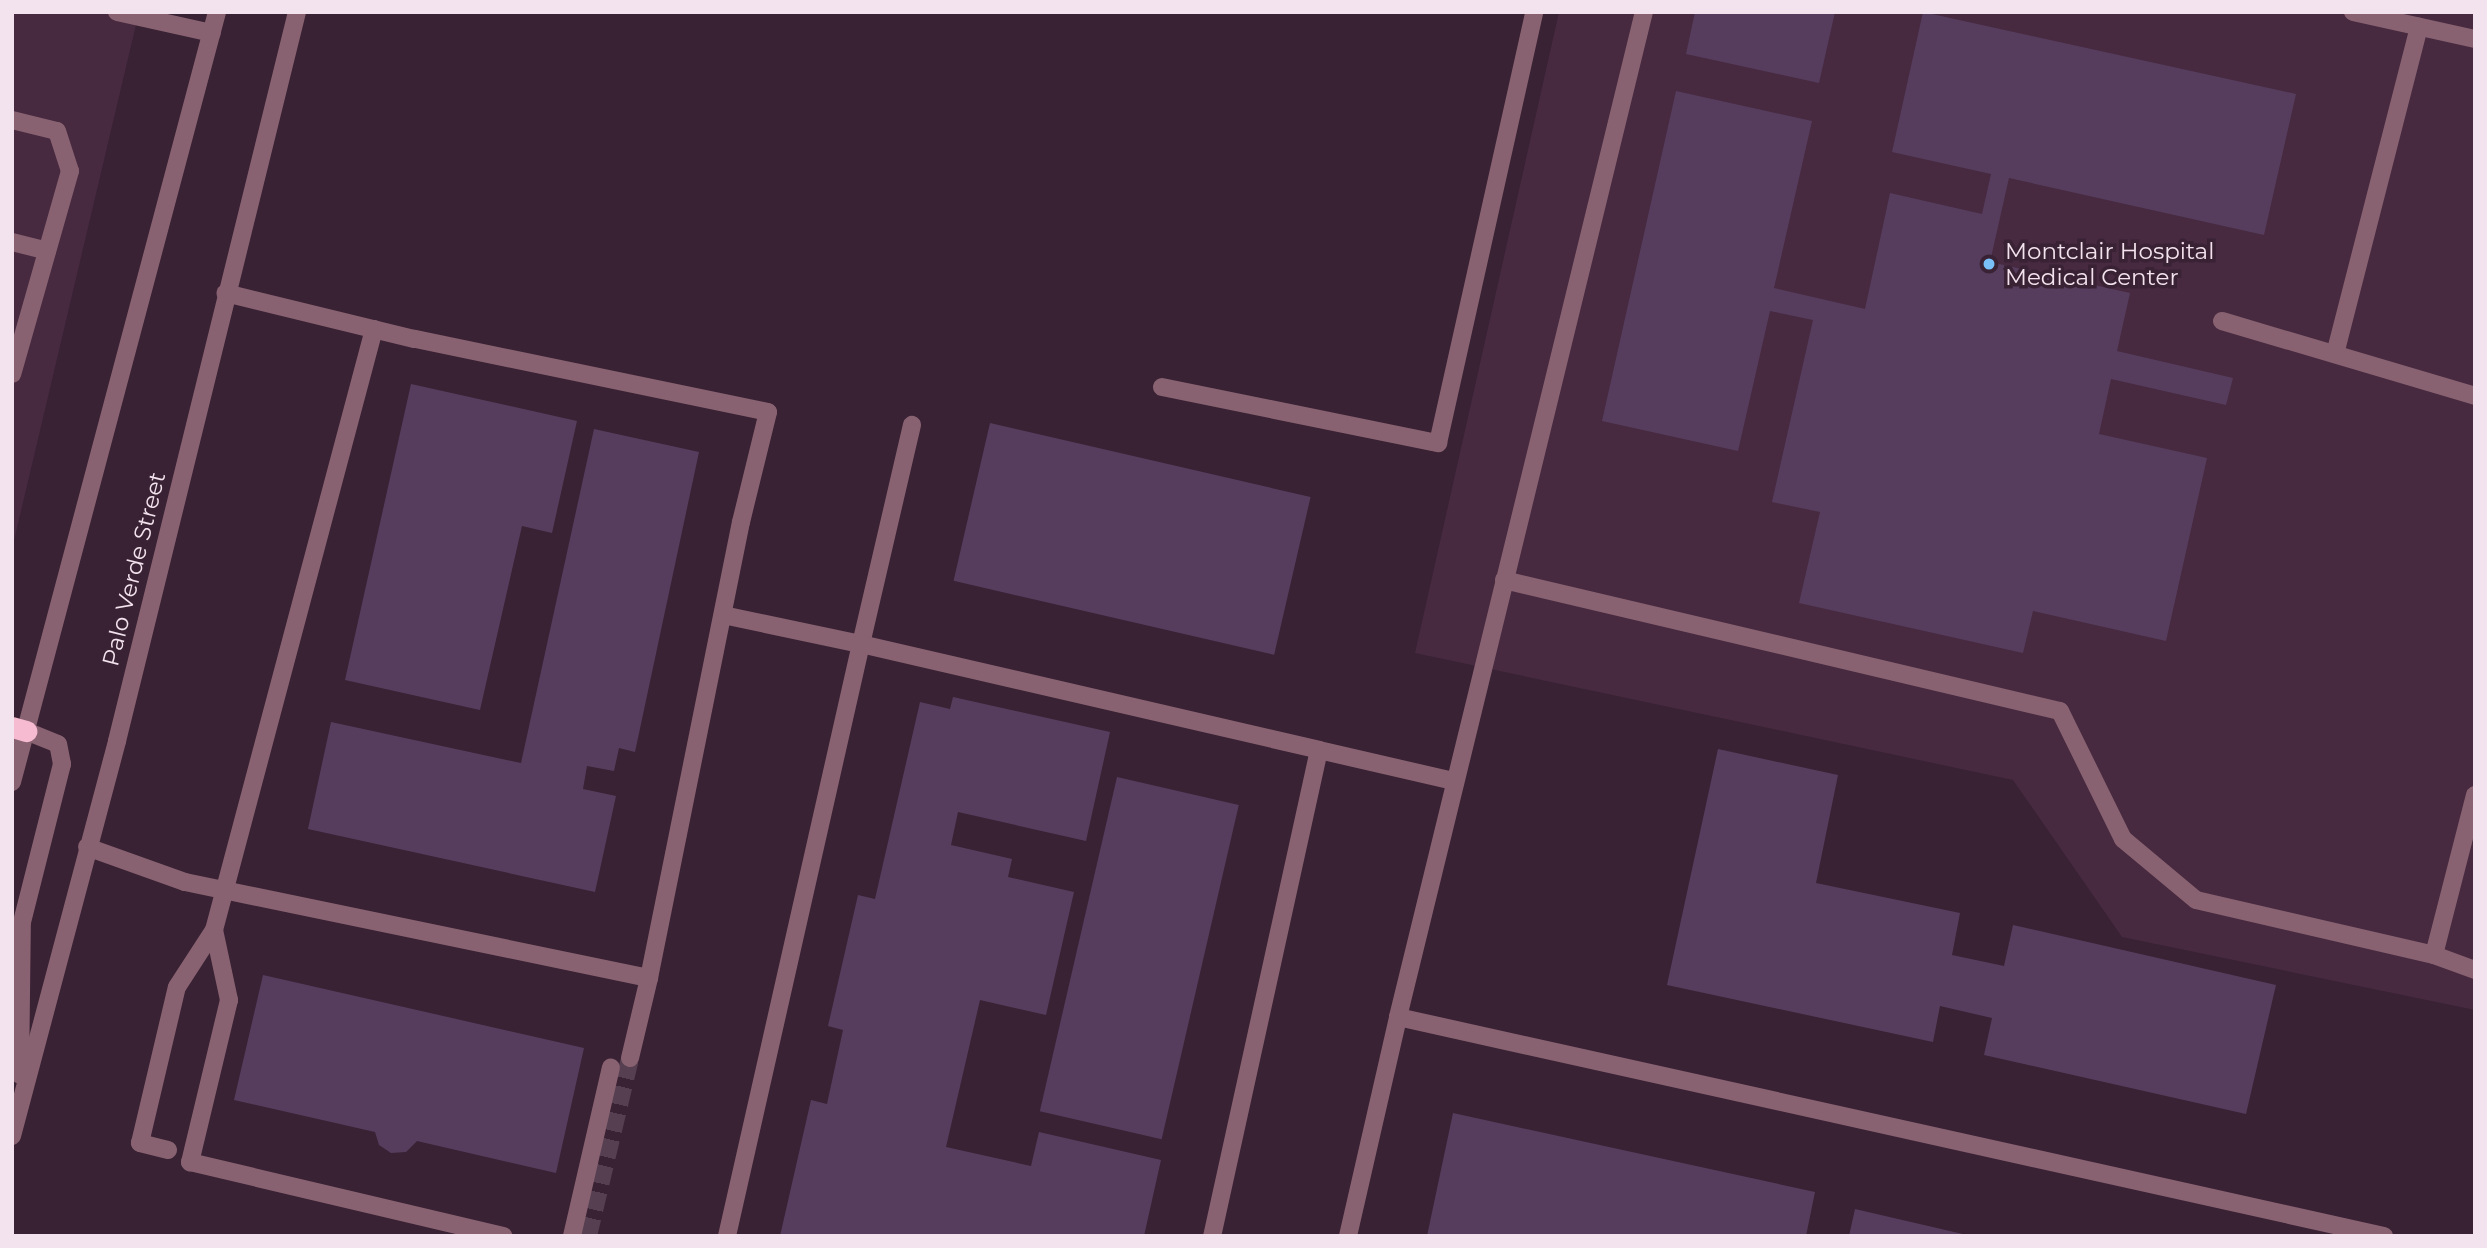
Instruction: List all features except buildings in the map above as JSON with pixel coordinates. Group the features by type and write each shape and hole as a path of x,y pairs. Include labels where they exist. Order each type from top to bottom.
{"street":[{"path":"117,12 212,33"},
{"path":"12,782 19,729 217,12"},
{"name":"Palo Verde Street","path":"12,1136 117,741 297,12"},
{"path":"1162,387 1438,443 1534,12"},
{"path":"1348,1236 1453,781 1644,12"},
{"path":"2353,12 2475,39"},
{"path":"2336,354 2419,27"},
{"path":"12,120 57,131 69,171 12,374"},
{"path":"12,242 47,251"},
{"path":"226,293 374,329 768,412 741,522 649,978 630,1058"},
{"path":"2222,321 2475,396"},
{"path":"168,1150 140,1143 177,987 214,930 374,329"},
{"path":"727,1236 912,425"},
{"path":"1504,580 2060,712 2123,839 2196,900 2434,955 2475,970"},
{"path":"723,615 861,644 1453,781"},
{"path":"19,729 58,744 62,764 22,922 20,1100"},
{"path":"1212,1236 1319,750"},
{"path":"2434,955 2475,795"},
{"path":"87,847 185,882 649,978"},
{"path":"214,930 229,1000 190,1162 503,1236"},
{"path":"1398,1017 2384,1236"},
{"path":"572,1236 611,1068"}],"shaded area":[{"path":"12,12 139,12 12,549"},
{"name":"Montclair Hospital Medical Center","path":"1559,12 2475,12 2475,1010 2122,937 2013,780 1415,653"}],"tunnel":[{"path":"588,1236 630,1058"}],"place":[{"name":"Montclair Hospital Medical Center","path":"1989,264"}]}
